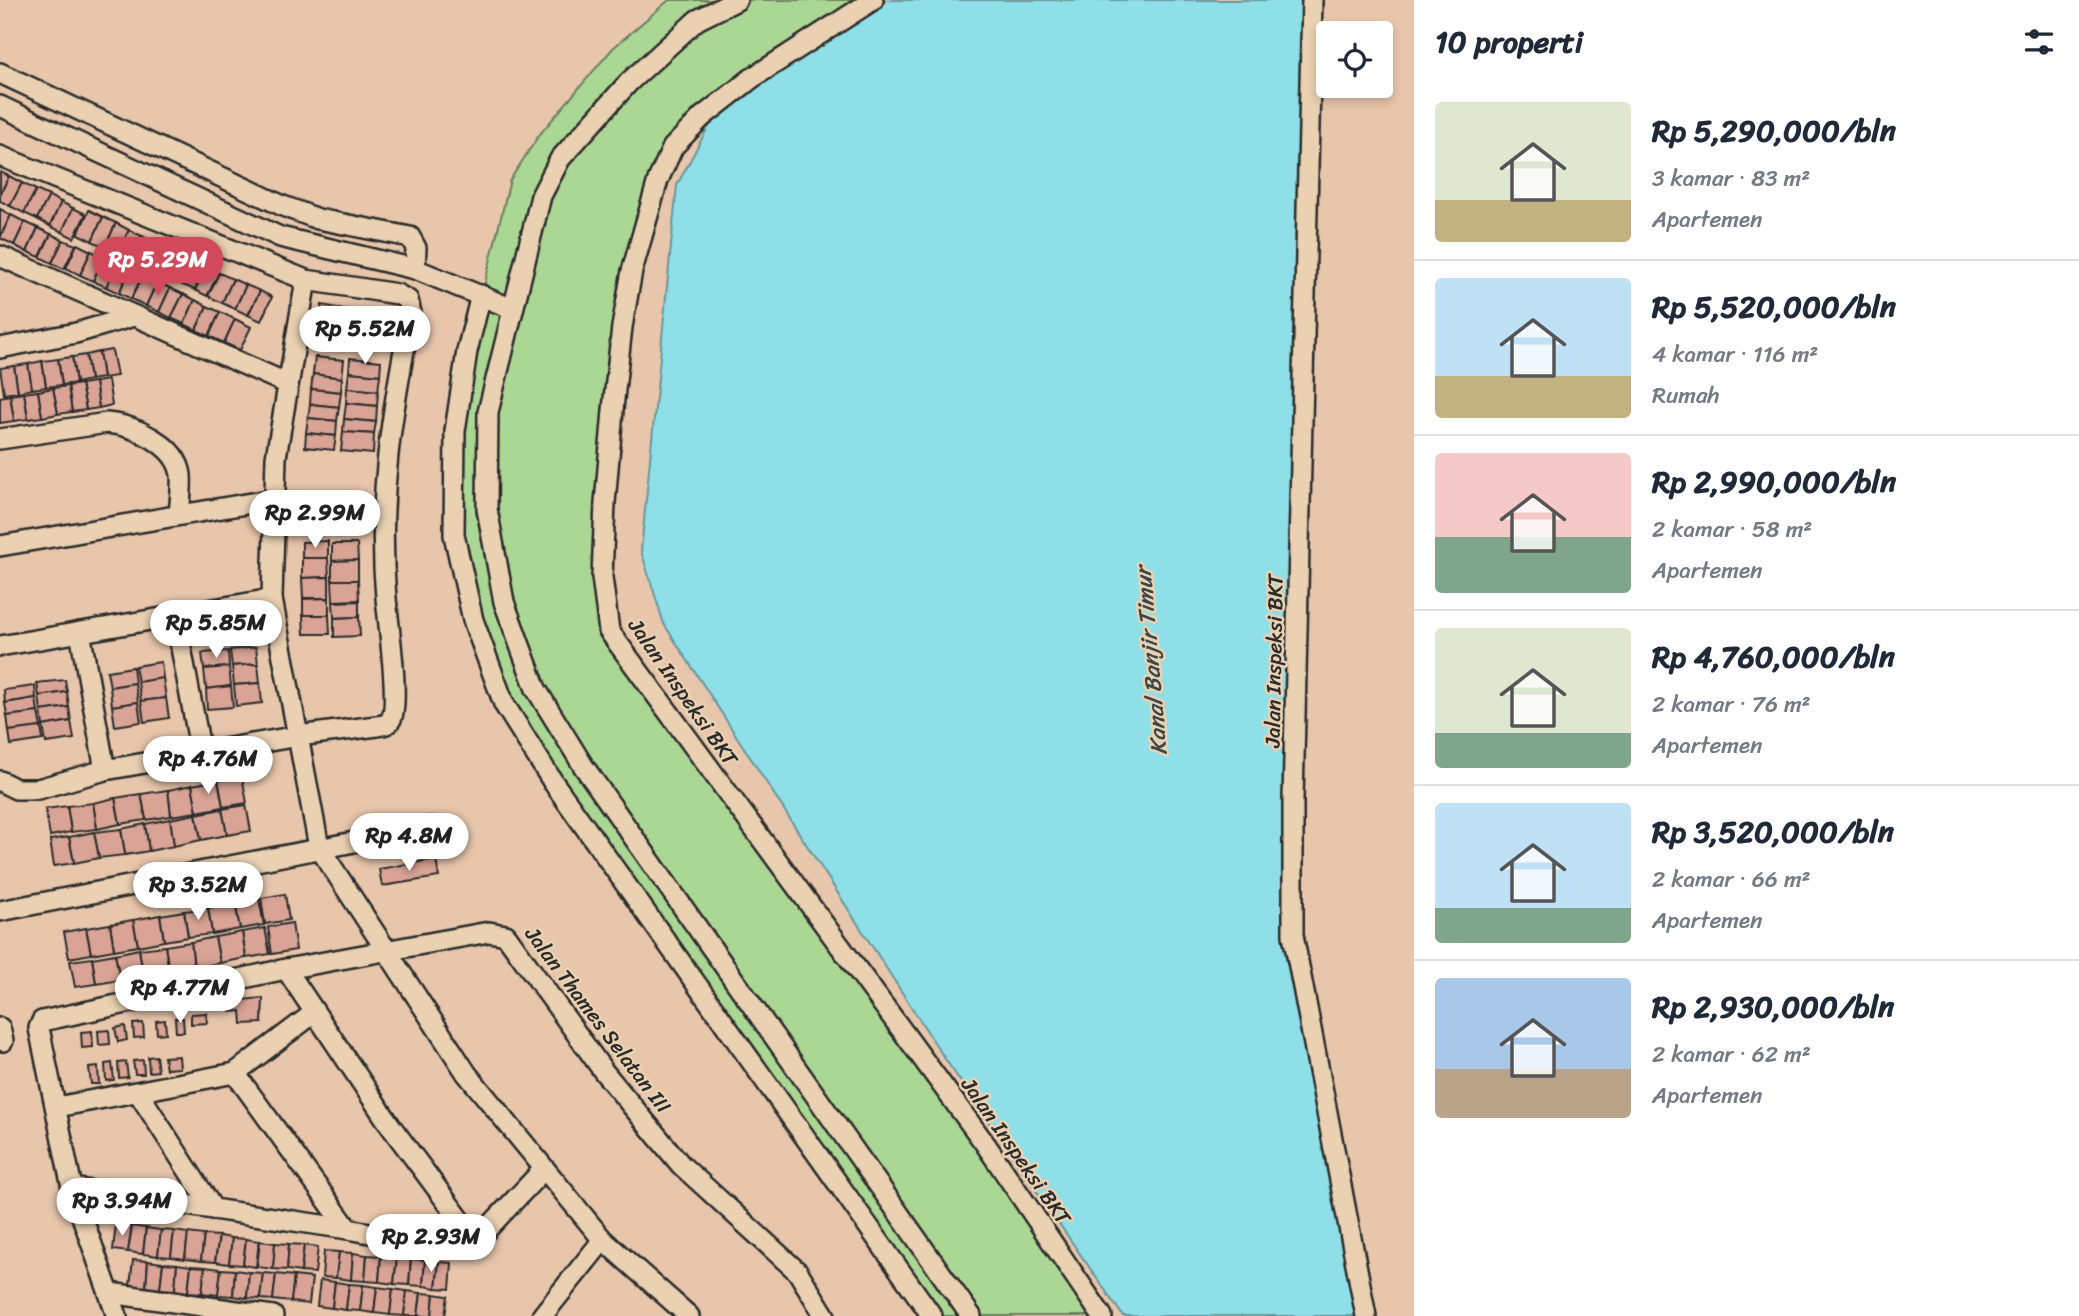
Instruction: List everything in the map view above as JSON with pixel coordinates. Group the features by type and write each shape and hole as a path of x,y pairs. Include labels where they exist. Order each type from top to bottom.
{"street":[{"path":"737,0 697,20 629,82 560,159 541,196 488,412 487,509 504,602 536,689 584,767 971,1316"},
{"name":"Jalan Inspeksi BKT","path":"873,0 752,78 702,117 673,147 658,180 632,271 622,327 604,503 602,565 609,631 986,1145 1102,1316"},
{"name":"Jalan Inspeksi BKT","path":"1312,0 1293,800 1293,935 1366,1316"},
{"path":"0,73 283,206 318,219 410,237 416,248 415,269"},
{"path":"0,106 280,237 415,269 513,309"},
{"path":"0,156 306,280 397,294 408,300 411,313 394,403 384,484 382,555 394,696 393,716 387,724 298,736 106,770 26,790 9,787 0,781"},
{"path":"0,256 288,384"},
{"path":"306,280 276,457 272,599 319,847 467,1074 603,1241 677,1312"},
{"path":"481,295 467,351 455,431 454,534 473,620 504,704 553,782 932,1316"},
{"path":"0,348 76,333 134,316"},
{"path":"0,439 107,423 139,433 150,438 175,458 181,474 179,514"},
{"path":"0,546 275,499"},
{"path":"0,646 272,599"},
{"path":"175,616 201,753"},
{"path":"80,632 106,770"},
{"path":"0,911 431,827"},
{"name":"Jalan Thames Selatan III","path":"387,951 489,932 506,935 604,1072 681,1165 798,1272 825,1316"},
{"path":"117,1316 72,1188 39,1028 42,1021 387,951"},
{"path":"286,970 392,1128 476,1241"},
{"path":"57,1107 235,1073 314,1013"},
{"path":"235,1073 348,1229"},
{"path":"138,1091 213,1209"},
{"path":"72,1188 348,1229 434,1245 459,1245 476,1241 544,1168"},
{"path":"542,1316 603,1241"},
{"path":"110,1293 274,1316"}],"green space":[{"path":"669,0 874,0 673,147 620,346 609,631 1101,1316 931,1316 504,704 454,535 455,431 482,295 510,180 539,135 613,48"}],"water":[{"name":"Kanal Banjir Timur","path":"874,0 1302,0 1287,920 1361,1316 1123,1316 945,1059 664,624 641,551 677,185 707,129 743,85"}],"building":[{"path":"0,172 9,176 0,195"},
{"path":"9,176 22,183 10,206 0,201"},
{"path":"22,183 36,190 24,213 10,206"},
{"path":"36,190 49,196 37,219 24,213"},
{"path":"49,196 61,202 50,226 37,219"},
{"path":"61,202 73,208 62,232 50,226"},
{"path":"73,208 86,214 74,238 62,232"},
{"path":"0,209 11,215 0,237"},
{"path":"89,210 103,217 92,241 78,234"},
{"path":"11,215 25,222 14,245 0,238"},
{"path":"103,217 116,223 105,247 92,241"},
{"path":"25,222 38,228 27,252 14,245"},
{"path":"116,223 129,230 118,253 105,247"},
{"path":"38,228 51,234 40,257 27,252"},
{"path":"129,230 142,236 130,259 118,253"},
{"path":"51,234 63,240 52,263 40,257"},
{"path":"142,236 154,242 143,265 130,259"},
{"path":"63,240 76,245 64,269 52,263"},
{"path":"154,242 169,249 157,272 143,265"},
{"path":"77,244 91,251 80,275 66,268"},
{"path":"169,249 182,255 170,278 157,272"},
{"path":"91,251 104,257 93,281 80,275"},
{"path":"182,255 194,261 183,285 170,278"},
{"path":"104,257 118,263 106,287 93,281"},
{"path":"194,261 206,267 195,290 183,285"},
{"path":"118,263 130,269 119,293 106,287"},
{"path":"206,267 219,273 207,296 195,290"},
{"path":"130,269 143,275 131,299 119,293"},
{"path":"219,273 233,279 222,303 208,296"},
{"path":"143,275 157,282 146,306 131,299"},
{"path":"233,279 246,285 235,309 222,303"},
{"path":"157,282 170,288 159,312 146,306"},
{"path":"246,285 260,291 248,315 235,309"},
{"path":"170,288 183,294 171,318 159,312"},
{"path":"260,291 272,297 261,321 248,315"},
{"path":"183,294 195,300 184,324 171,318"},
{"path":"195,300 207,306 196,330 184,324"},
{"path":"322,305 365,313 360,341 317,333"},
{"path":"207,306 220,312 209,336 196,330"},
{"path":"220,312 235,319 224,343 209,336"},
{"path":"235,319 251,327 240,350 224,343"},
{"path":"112,350 117,376 103,378 99,352"},
{"path":"99,352 103,378 90,380 86,355"},
{"path":"86,355 90,380 76,383 72,357"},
{"path":"72,357 76,383 62,385 58,359"},
{"path":"315,357 344,360 342,378 313,374"},
{"path":"350,358 381,361 380,375 349,372"},
{"path":"58,359 62,385 46,387 42,361"},
{"path":"42,361 46,387 32,389 28,364"},
{"path":"28,364 32,389 18,392 14,366"},
{"path":"14,366 18,392 4,394 0,368"},
{"path":"349,372 380,375 378,391 347,388"},
{"path":"313,374 342,378 341,392 311,389"},
{"path":"108,380 112,405 99,408 95,382"},
{"path":"95,382 99,408 86,410 81,384"},
{"path":"81,384 86,410 72,412 68,386"},
{"path":"68,386 72,412 58,414 53,388"},
{"path":"53,388 58,414 42,417 38,391"},
{"path":"347,388 378,391 377,406 346,403"},
{"path":"311,389 341,392 339,407 310,404"},
{"path":"38,391 42,417 28,419 24,393"},
{"path":"24,393 28,419 14,421 10,395"},
{"path":"10,395 14,421 0,423 0,397"},
{"path":"346,403 377,406 376,422 344,419"},
{"path":"310,404 339,407 337,421 308,418"},
{"path":"308,418 337,421 336,436 306,433"},
{"path":"344,419 376,422 374,434 343,432"},
{"path":"343,432 374,434 373,454 341,451"},
{"path":"306,433 336,436 334,450 305,447"},
{"path":"328,541 328,558 302,558 302,542"},
{"path":"332,544 357,544 358,560 332,561"},
{"path":"302,558 328,558 329,577 302,578"},
{"path":"358,560 358,580 332,580 332,561"},
{"path":"329,577 329,598 303,598 302,578"},
{"path":"332,580 358,580 359,600 333,601"},
{"path":"329,598 329,615 303,615 303,599"},
{"path":"359,601 359,617 334,618 333,602"},
{"path":"303,615 329,615 330,634 304,634"},
{"path":"359,617 360,636 334,637 334,618"},
{"path":"256,647 258,664 232,666 230,650"},
{"path":"228,651 229,667 204,669 202,653"},
{"path":"161,662 163,678 138,682 135,666"},
{"path":"258,664 260,683 234,685 232,666"},
{"path":"133,667 135,683 110,687 107,671"},
{"path":"229,667 231,686 206,689 204,669"},
{"path":"163,678 166,698 141,701 138,682"},
{"path":"65,680 67,692 39,696 37,683"},
{"path":"135,683 138,702 112,706 110,687"},
{"path":"260,683 262,703 236,706 234,685"},
{"path":"35,686 36,698 5,703 4,690"},
{"path":"231,686 233,707 207,709 206,689"},
{"path":"67,692 69,707 41,711 39,696"},
{"path":"36,698 38,712 7,716 5,703"},
{"path":"166,698 169,718 144,722 141,701"},
{"path":"138,702 141,722 115,726 112,706"},
{"path":"69,707 71,721 43,726 41,711"},
{"path":"38,712 41,727 9,731 7,716"},
{"path":"71,721 74,739 46,743 43,726"},
{"path":"41,727 43,740 11,745 9,731"},
{"path":"242,776 247,803 223,807 218,780"},
{"path":"218,780 223,807 197,812 192,785"},
{"path":"192,785 197,812 171,816 168,790"},
{"path":"168,790 171,816 146,820 141,794"},
{"path":"141,794 146,820 120,824 115,798"},
{"path":"115,798 120,824 97,829 93,803"},
{"path":"93,803 97,829 71,832 67,806"},
{"path":"246,805 251,831 227,835 222,809"},
{"path":"67,806 71,832 50,836 45,809"},
{"path":"222,809 227,835 201,840 196,814"},
{"path":"196,814 201,840 174,846 170,819"},
{"path":"170,819 174,846 149,851 145,824"},
{"path":"145,824 149,851 125,855 121,829"},
{"path":"121,829 125,855 99,858 94,832"},
{"path":"94,832 99,858 74,863 69,837"},
{"path":"69,837 74,863 54,866 50,840"},
{"path":"436,859 439,877 382,886 379,869"},
{"path":"285,894 289,920 265,924 261,898"},
{"path":"259,899 264,925 240,929 235,903"},
{"path":"235,903 240,929 212,934 208,908"},
{"path":"208,908 212,934 188,937 184,911"},
{"path":"184,911 188,937 164,941 160,915"},
{"path":"160,915 164,941 138,946 133,920"},
{"path":"133,920 138,946 114,950 110,924"},
{"path":"292,923 296,950 272,954 268,927"},
{"path":"110,924 114,950 91,954 86,928"},
{"path":"86,928 91,954 69,958 64,932"},
{"path":"265,928 270,954 246,958 242,932"},
{"path":"242,932 246,958 220,963 215,937"},
{"path":"215,937 220,963 194,968 191,942"},
{"path":"191,942 194,968 169,972 165,946"},
{"path":"165,946 169,972 143,975 139,949"},
{"path":"139,949 143,975 120,980 115,954"},
{"path":"115,954 120,980 96,984 92,958"},
{"path":"92,958 96,984 75,987 70,961"},
{"path":"263,998 262,1023 242,1024 241,1011 231,1012 230,1001"},
{"path":"206,1013 207,1023 191,1024 191,1014"},
{"path":"175,1018 183,1018 184,1032 176,1032"},
{"path":"165,1020 166,1033 157,1034 156,1021"},
{"path":"143,1023 144,1037 134,1038 133,1024"},
{"path":"125,1026 127,1040 118,1042 115,1028"},
{"path":"109,1030 110,1044 99,1045 98,1031"},
{"path":"92,1031 93,1047 82,1048 81,1032"},
{"path":"156,1056 158,1071 149,1072 148,1057"},
{"path":"179,1056 180,1068 166,1069 164,1057"},
{"path":"143,1060 144,1074 135,1074 133,1061"},
{"path":"126,1062 128,1077 119,1078 118,1063"},
{"path":"112,1063 114,1080 106,1081 105,1064"},
{"path":"98,1067 99,1084 91,1084 89,1068"},
{"path":"116,1224 132,1226 128,1252 113,1250"},
{"path":"132,1226 146,1228 143,1254 128,1252"},
{"path":"146,1228 161,1230 158,1256 143,1254"},
{"path":"161,1230 174,1231 171,1257 158,1256"},
{"path":"174,1231 188,1233 185,1259 171,1257"},
{"path":"188,1233 204,1235 201,1261 185,1259"},
{"path":"204,1235 219,1236 215,1262 201,1261"},
{"path":"219,1236 232,1238 229,1264 215,1262"},
{"path":"232,1238 246,1239 243,1265 229,1264"},
{"path":"246,1239 259,1241 256,1267 243,1265"},
{"path":"260,1241 275,1243 273,1269 257,1267"},
{"path":"275,1243 289,1244 287,1270 273,1269"},
{"path":"289,1244 304,1245 301,1272 287,1270"},
{"path":"304,1245 318,1247 315,1273 301,1272"},
{"path":"324,1251 339,1252 336,1278 322,1277"},
{"path":"339,1252 353,1253 351,1280 336,1278"},
{"path":"353,1253 367,1255 365,1281 351,1280"},
{"path":"367,1255 381,1256 379,1282 365,1281"},
{"path":"381,1256 397,1257 394,1284 379,1282"},
{"path":"397,1257 411,1259 409,1285 394,1284"},
{"path":"411,1259 425,1260 423,1286 409,1285"},
{"path":"133,1260 148,1261 146,1288 130,1286"},
{"path":"425,1260 439,1262 436,1288 423,1286"},
{"path":"148,1261 163,1263 160,1289 146,1288"},
{"path":"439,1262 452,1263 450,1289 436,1288"},
{"path":"163,1263 177,1264 175,1290 160,1289"},
{"path":"177,1264 191,1266 188,1292 175,1290"},
{"path":"191,1266 205,1267 202,1293 188,1292"},
{"path":"205,1267 221,1269 218,1295 202,1293"},
{"path":"221,1269 235,1270 233,1296 218,1295"},
{"path":"235,1270 249,1272 247,1298 233,1296"},
{"path":"249,1272 263,1273 260,1299 247,1298"},
{"path":"263,1273 276,1274 273,1300 260,1299"},
{"path":"276,1274 294,1276 291,1302 273,1300"},
{"path":"294,1276 312,1278 309,1304 291,1302"},
{"path":"320,1280 335,1282 332,1308 317,1306"},
{"path":"335,1282 349,1284 346,1310 332,1308"},
{"path":"349,1284 363,1285 360,1311 346,1310"},
{"path":"363,1285 377,1287 374,1313 360,1311"},
{"path":"377,1287 393,1289 390,1315 374,1313"},
{"path":"393,1289 407,1291 404,1316 390,1315"},
{"path":"407,1291 421,1293 418,1316 404,1316"},
{"path":"421,1293 434,1294 432,1316 418,1316"},
{"path":"434,1294 448,1296 445,1316 432,1316"}]}
